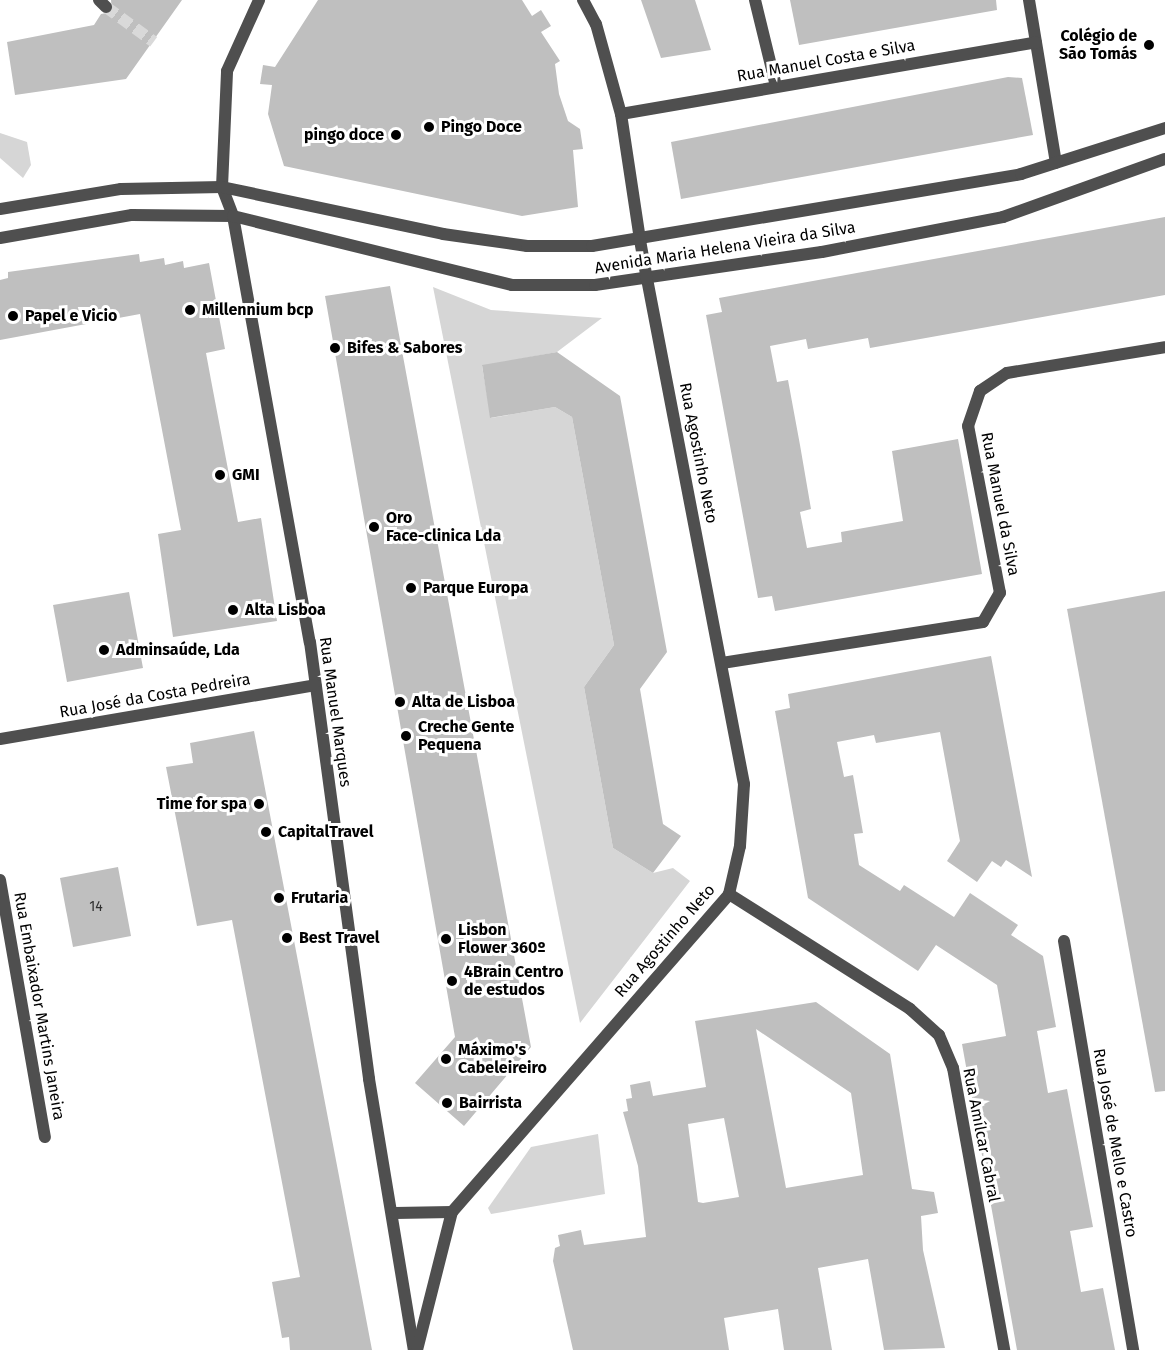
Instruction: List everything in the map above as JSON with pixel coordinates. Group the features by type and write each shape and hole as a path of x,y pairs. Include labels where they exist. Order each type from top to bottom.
{"street":[{"path":"222,187 227,71 259,0"},
{"name":"Rua Agostinho Neto","path":"416,1350 452,1212 729,894 742,832 744,784 647,279 621,114 596,24 583,0"},
{"path":"754,0 776,86"},
{"path":"1029,0 1056,163"},
{"name":"Rua Manuel Costa e Silva","path":"621,114 1036,42"},
{"name":"Avenida Maria Helena Vieira da Silva","path":"0,210 121,189 222,187 526,246 640,240 1021,174 1165,128"},
{"name":"Avenida Maria Helena Vieira da Silva","path":"0,238 132,214 233,216 512,285 647,279 1003,217 1165,159"},
{"name":"Rua Manuel Marques","path":"222,187 233,216 315,685 369,1079 395,1214 416,1350"},
{"name":"Rua Manuel da Silva","path":"722,663 983,622 1000,593 968,426 980,391 1007,373 1165,347"},
{"name":"Rua José da Costa Pedreira","path":"0,739 315,685"},
{"name":"Rua Embaixador Martins Janeira","path":"0,880 45,1137"},
{"name":"Rua Amílcar Cabral","path":"729,894 910,1009 939,1035 953,1068 1004,1350"},
{"name":"Rua José de Mello e Castro","path":"1064,941 1133,1350"},
{"path":"395,1214 452,1212"}],"shaded area":[{"path":"0,133 27,142 31,165 23,178 0,158"},
{"path":"433,287 491,310 602,318 557,352 482,366 491,418 555,407 572,417 614,645 584,687 613,848 653,873 673,868 690,881 580,1023"},
{"path":"598,1134 605,1194 491,1214 488,1208 531,1147"}],"building":[{"path":"111,0 182,0 126,79 15,95 7,42 94,25 101,14 112,12"},
{"path":"318,0 522,0 532,16 541,10 551,26 541,32 560,61 555,64 559,94 568,121 580,129 583,149 573,150 578,207 522,216 284,166 268,114 272,85 260,84 263,65 275,67"},
{"path":"641,0 695,0 711,50 661,58"},
{"path":"790,0 996,0 997,10 799,45"},
{"path":"1008,77 1022,78 1033,135 681,199 671,142"},
{"path":"1165,217 1165,295 870,348 868,338 808,349 806,339 770,346 777,382 788,380 800,445 811,509 800,512 807,548 842,542 841,532 903,521 892,451 958,439 982,574 775,611 772,596 758,598 706,315 722,312 719,298"},
{"path":"139,254 140,262 164,258 165,265 183,261 184,268 209,263 225,349 206,353 211,380 238,522 261,518 277,621 173,637 158,534 181,530 140,314 0,340 0,280 8,278 8,272"},
{"name":"Parque Europa","path":"390,286 531,1047 464,1126 415,1083 455,1037 325,296"},
{"path":"557,352 620,396 667,652 640,689 663,824 681,836 653,873 613,848 584,687 614,645 572,417 555,407 490,418 482,365"},
{"path":"1165,591 1165,1091 1155,1092 1067,609"},
{"path":"129,592 143,668 67,682 53,605"},
{"path":"991,656 1032,877 1006,860 1001,867 992,861 977,882 947,861 960,841 940,732 876,743 874,735 837,742 844,777 853,775 863,833 854,834 859,865 900,891 904,885 954,917 970,893 1018,925 1011,935 1043,956 1056,1027 1037,1031 1048,1093 1067,1089 1093,1227 1070,1231 1081,1292 1103,1288 1115,1350 1017,1350 962,1044 1006,1036 997,985 936,945 918,971 808,898 775,711 790,708 788,694"},
{"path":"254,731 372,1350 290,1350 289,1337 282,1338 272,1282 300,1277 232,920 197,926 166,767 193,763 190,743"},
{"path":"118,867 131,936 73,947 60,878"},
{"path":"816,1002 890,1054 912,1189 934,1192 938,1213 921,1216 923,1250 945,1348 884,1350 868,1259 818,1268 832,1350 784,1350 778,1309 724,1318 729,1350 573,1350 553,1261 555,1248 560,1246 558,1235 581,1230 584,1245 646,1237 638,1166 623,1112 628,1111 626,1099 632,1098 630,1085 650,1081 653,1096 706,1087 695,1021","holes":["756,1029 851,1093 863,1175 786,1188","724,1118 739,1197 698,1202 688,1124"]}],"tunnel":[{"path":"106,7 154,42"}],"place":[{"name":"Colégio de São Tomás","path":"1149,45"},
{"name":"Pingo Doce","path":"429,127"},
{"name":"pingo doce","path":"396,135"},
{"name":"Millennium bcp","path":"190,310"},
{"name":"Papel e Vicio","path":"13,316"},
{"name":"Bifes & Sabores","path":"335,348"},
{"name":"GMI","path":"220,475"},
{"name":"Oro Face-clinica Lda","path":"374,527"},
{"name":"Parque Europa","path":"411,588"},
{"name":"Alta Lisboa","path":"233,610"},
{"name":"Adminsaúde, Lda","path":"104,650"},
{"name":"Alta de Lisboa","path":"400,702"},
{"name":"Creche Gente Pequena","path":"406,736"},
{"name":"Time for spa","path":"259,804"},
{"name":"CapitalTravel","path":"266,832"},
{"name":"Frutaria","path":"279,898"},
{"name":"Best Travel","path":"287,938"},
{"name":"Lisbon Flower 360º","path":"446,939"},
{"name":"4Brain Centro de estudos","path":"452,981"},
{"name":"Máximo's Cabeleireiro","path":"446,1059"},
{"name":"Bairrista","path":"447,1103"}]}
